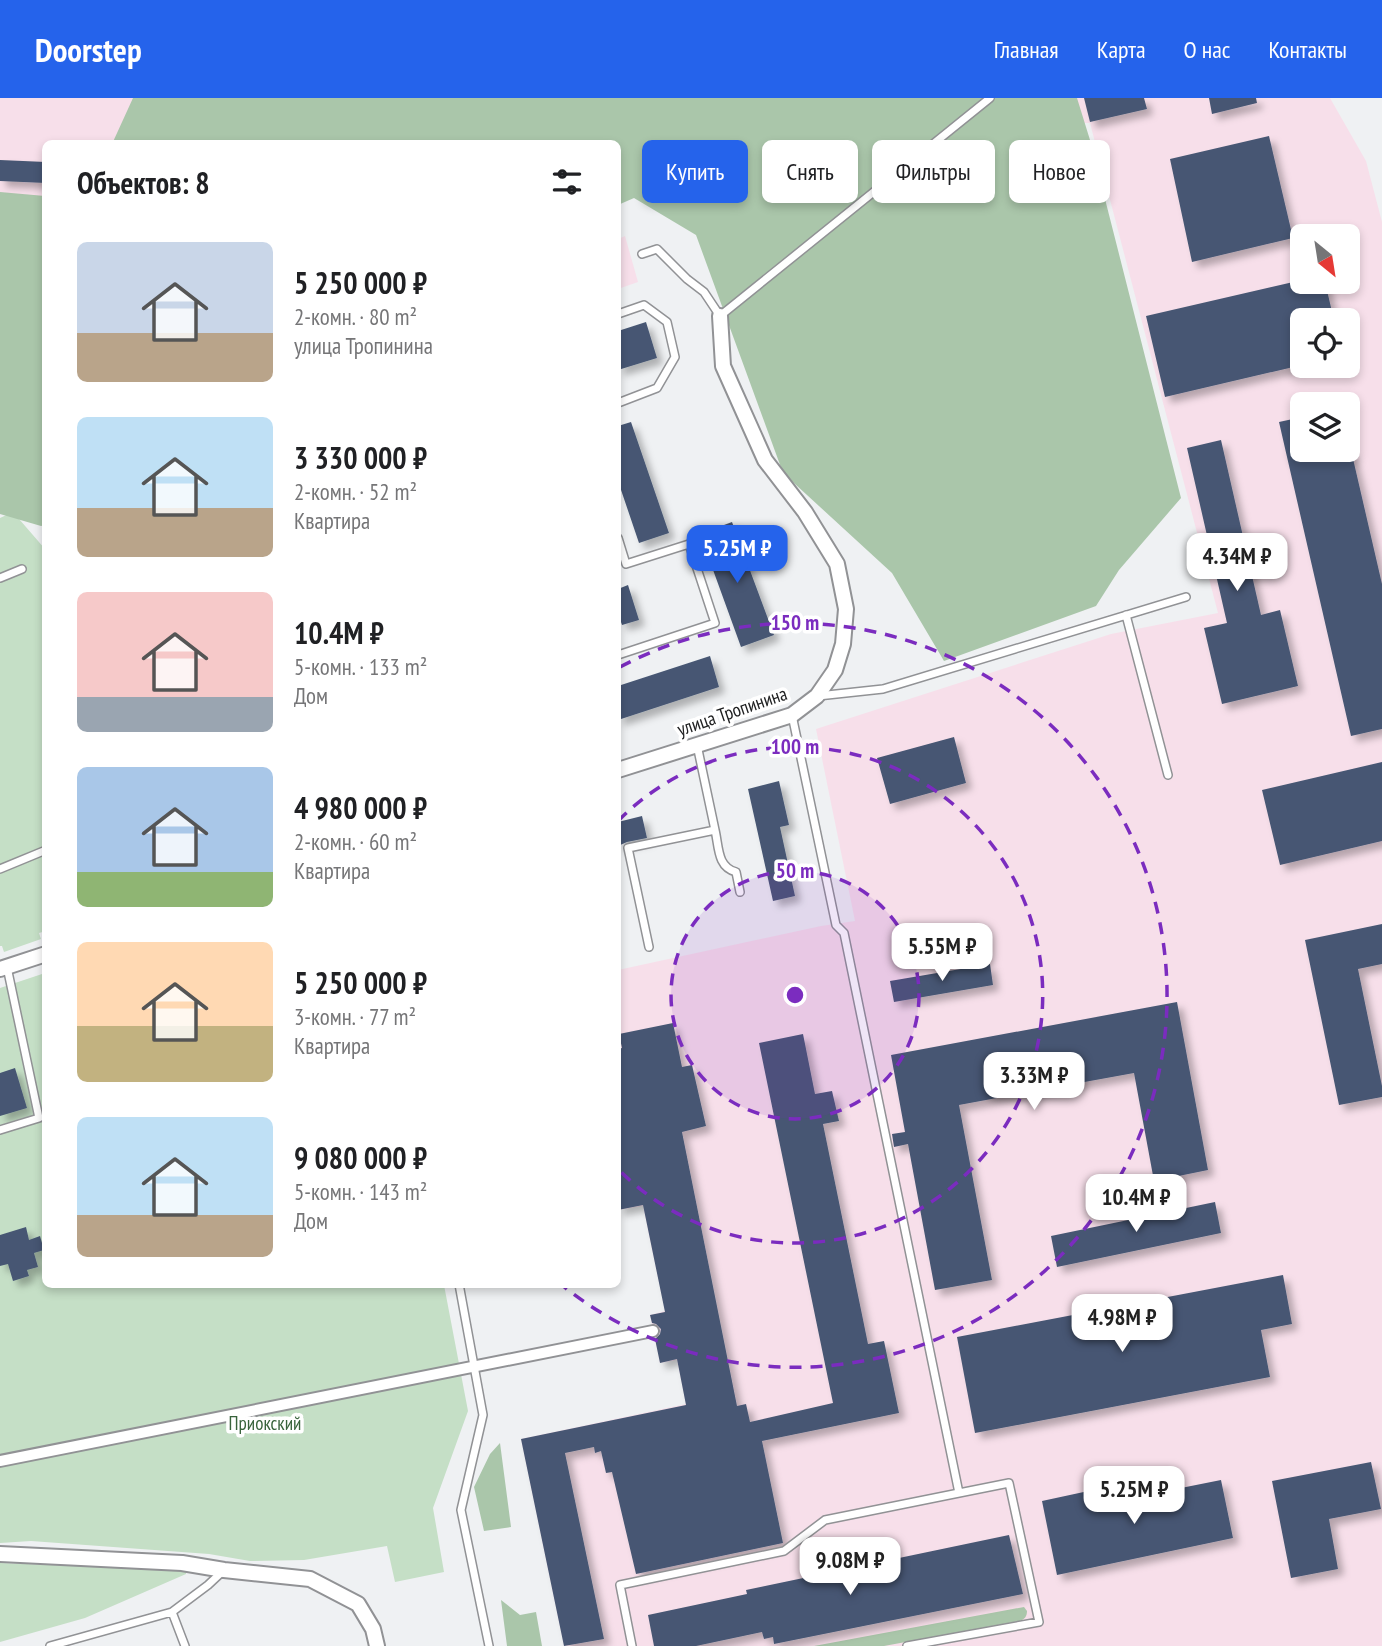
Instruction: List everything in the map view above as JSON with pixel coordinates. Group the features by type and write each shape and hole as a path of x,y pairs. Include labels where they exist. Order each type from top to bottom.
{"street":[{"name":"улица Тропинина","path":"621,769 792,715 817,696 835,670 843,644 846,609 837,564 805,512 765,460 723,366 720,316"},
{"path":"4,968 42,955"},
{"path":"0,1461 653,1331"},
{"path":"0,1554 182,1563 310,1579 358,1604 373,1629 377,1646"}],"lane":[{"path":"642,254 657,249 704,292 720,316 990,98"},
{"path":"621,313 644,305 667,322 675,357 657,388 621,402"},
{"path":"621,548 626,564 689,544 715,623 621,655"},
{"path":"0,578 22,569"},
{"path":"817,696 883,689 1186,597"},
{"path":"1126,615 1168,775"},
{"path":"792,715 836,925 844,933 959,1493"},
{"path":"697,745 722,863 727,870 736,872 740,892"},
{"path":"649,947 628,848 715,830"},
{"path":"0,869 42,852"},
{"path":"0,1130 38,1118 4,968"},
{"path":"460,1288 484,1415 461,1510 489,1646"},
{"path":"632,1646 620,1585 784,1551 825,1520 1009,1483 1039,1622 907,1646"},
{"path":"50,1646 172,1612 224,1570"},
{"path":"172,1612 185,1646"}],"shaded area":[{"path":"0,98 141,98 119,140 42,140 42,288 0,370"},
{"path":"1055,98 1330,98 1366,161 1382,222 1382,1646 564,1646 521,1439 686,1404 677,1360 660,1363 650,1315 665,1311 643,1206 621,1210 621,969 855,921 816,729 1111,634 1218,613 1110,200 1110,140 1094,140 1090,123 1062,123"},
{"path":"625,236 638,282 621,288 621,238"}],"green space":[{"path":"133,98 1077,98 1090,140 1009,140 1009,203 1106,203 1181,498 1119,570 1096,606 944,661 892,573 783,473 696,235 642,203 748,203 748,140 642,140 642,203 634,198 621,204 621,140 114,140"},
{"path":"0,192 42,196 42,526 0,514"},
{"path":"13,512 42,546 42,932 39,933 41,939 4,952 0,946 0,518"},
{"name":"Приокский","path":"42,974 42,1288 445,1288 468,1411 433,1508 444,1572 395,1582 387,1546 304,1560 250,1561 209,1554 31,1541 0,1543 0,988"},
{"path":"500,1443 511,1527 484,1531 474,1487 490,1454"},
{"path":"0,1563 186,1570 186,1574 85,1618 0,1642"},
{"path":"501,1600 520,1615 536,1612 542,1646 507,1646"},
{"path":"1024,1607 1027,1614 1020,1621 884,1646 814,1646"}],"building":[{"path":"1084,98 1144,98 1147,109 1090,122"},
{"path":"1209,98 1256,98 1257,103 1212,114"},
{"path":"1269,136 1290,225 1290,239 1192,262 1170,159"},
{"path":"0,160 42,162 42,183 0,181"},
{"path":"1290,283 1290,294 1328,294 1331,308 1290,308 1290,368 1165,397 1146,316"},
{"path":"646,322 657,358 621,369 621,330"},
{"path":"1290,420 1290,462 1354,462 1382,584 1382,729 1351,736 1279,422"},
{"path":"631,422 669,533 639,543 621,490 621,425"},
{"path":"1221,440 1261,615 1280,610 1298,686 1222,704 1204,628 1227,623 1187,448"},
{"path":"732,522 774,635 741,647 700,534"},
{"path":"628,585 639,620 622,625 621,622 621,588"},
{"path":"710,656 719,687 621,719 621,685"},
{"path":"954,737 966,783 890,804 877,758"},
{"path":"1382,762 1382,841 1280,865 1262,790"},
{"path":"779,781 789,825 780,827 795,896 773,901 748,789"},
{"path":"642,816 647,838 621,845 621,821"},
{"path":"1382,924 1382,964 1358,969 1382,1097 1339,1105 1305,940"},
{"path":"990,964 993,985 894,1002 890,981"},
{"path":"1177,1002 1208,1170 1154,1181 1134,1073 959,1105 992,1280 935,1290 908,1144 894,1147 892,1134 905,1132 891,1055"},
{"path":"673,1023 682,1067 692,1065 706,1126 682,1132 737,1406 746,1404 750,1422 833,1403 759,1043 803,1034 815,1094 832,1091 839,1121 823,1124 868,1344 884,1341 899,1413 762,1441 783,1543 636,1574 612,1472 606,1473 601,1451 595,1453 594,1447 565,1453 604,1639 564,1646 521,1439 686,1405 677,1359 660,1363 655,1339 661,1329 652,1323 650,1315 665,1312 643,1205 621,1209 621,1034"},
{"path":"15,1068 27,1108 0,1116 0,1073"},
{"path":"1215,1202 1221,1233 1057,1267 1051,1236"},
{"path":"26,1227 29,1240 40,1236 42,1251 34,1253 38,1267 27,1270 29,1276 13,1281 8,1264 0,1266 0,1235"},
{"path":"1283,1275 1292,1324 1261,1330 1270,1377 975,1433 957,1337"},
{"path":"1371,1462 1381,1509 1329,1519 1338,1569 1291,1578 1272,1481"},
{"path":"1221,1480 1233,1538 1057,1575 1042,1501 1093,1490 1096,1505"},
{"path":"1009,1535 1023,1594 774,1644 773,1637 764,1639 762,1632 696,1646 654,1646 648,1615 747,1594 746,1590"}]}
